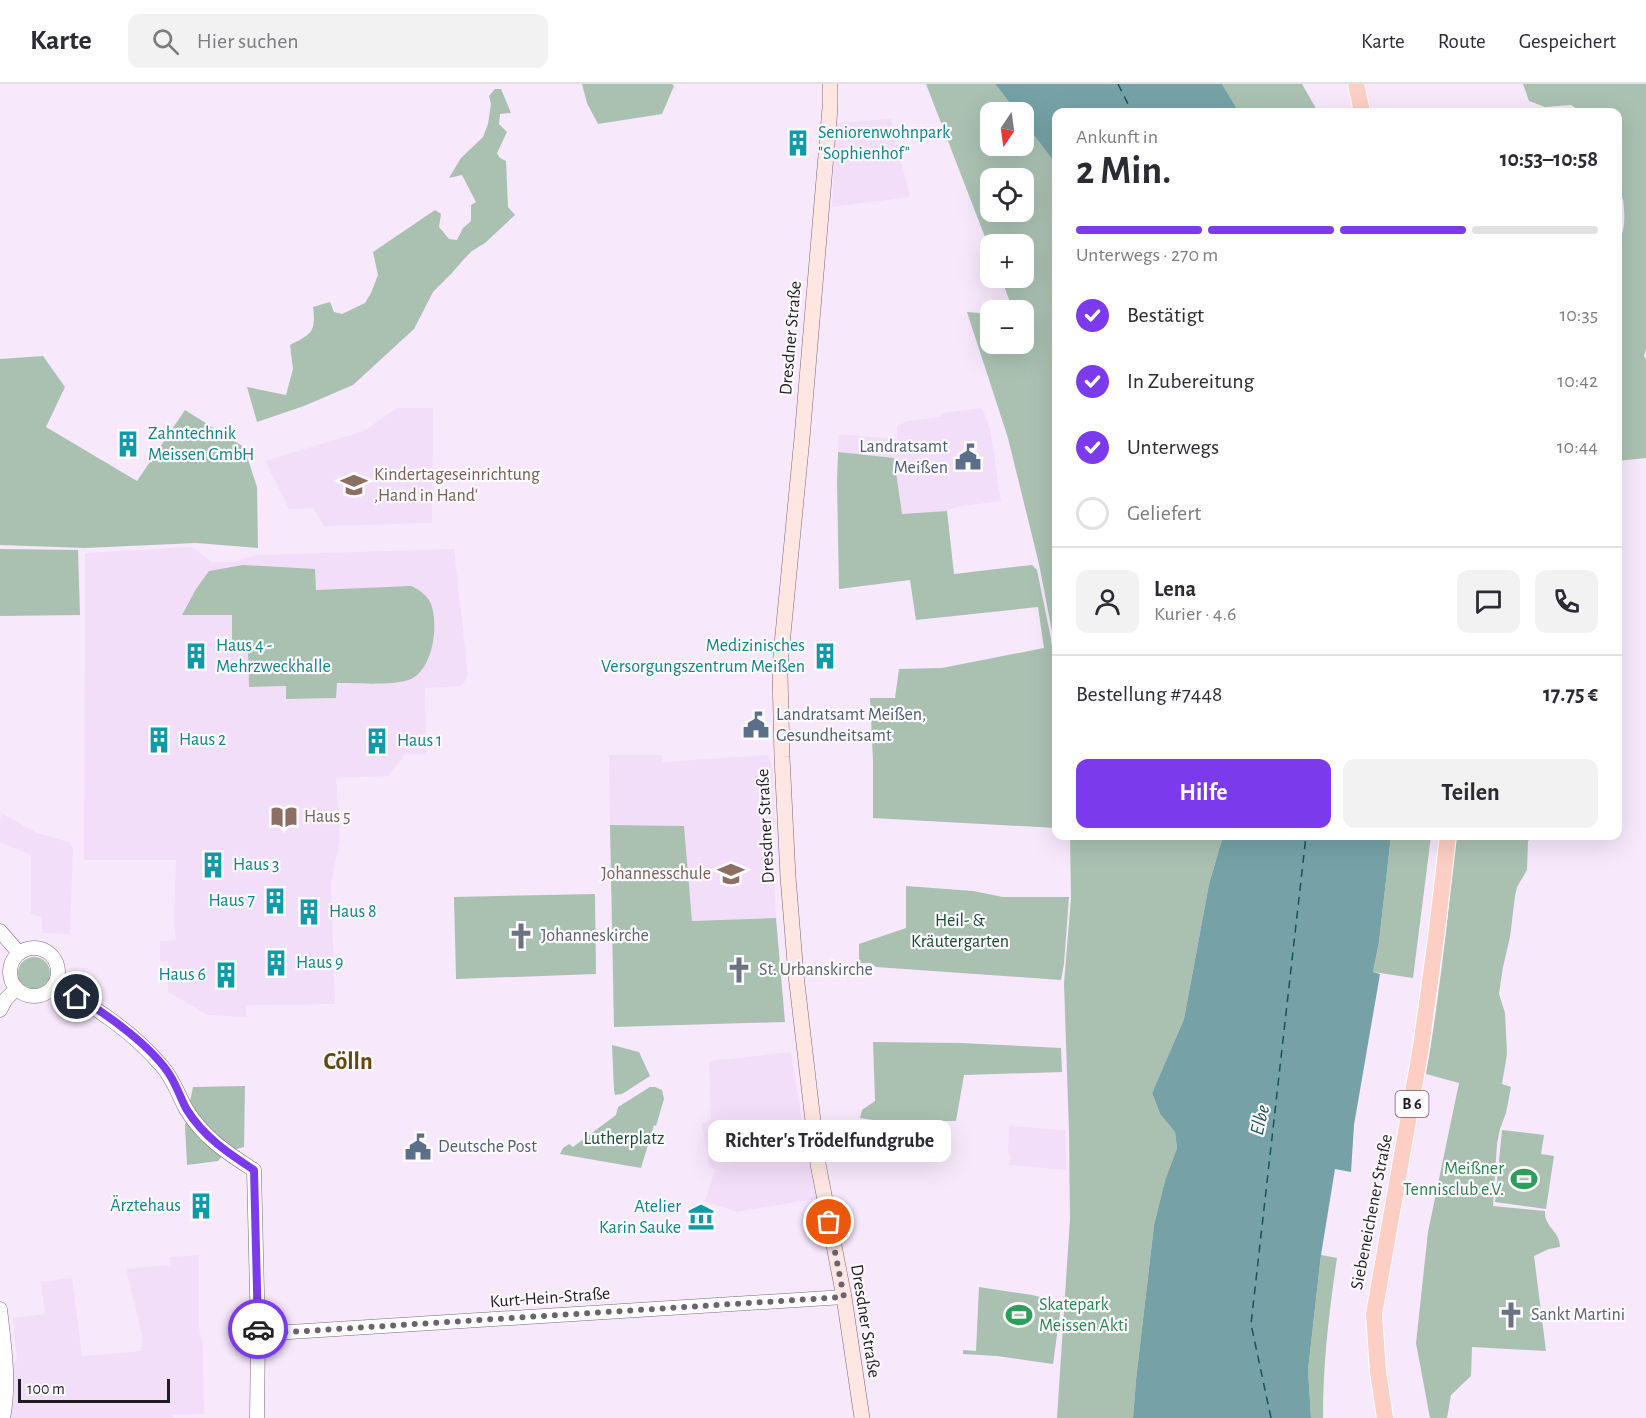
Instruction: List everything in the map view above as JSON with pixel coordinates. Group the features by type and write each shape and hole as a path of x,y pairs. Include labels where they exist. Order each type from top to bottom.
{"main road":[{"name":"Dresdner Straße","path":"830,84 828,132 780,674 788,877 796,975 818,1164 844,1297 862,1418"},
{"path":"1356,84 1361,108"},
{"name":"Siebeneichener Straße","path":"1385,1418 1378,1372 1374,1314 1421,1047 1448,840"}],"street":[{"path":"0,931 19,954"},
{"path":"36,949 47,953 57,966 55,984 46,993 34,996 24,994 16,989 10,977 12,963 19,954 26,950 36,949"},
{"path":"55,984 100,1011 142,1044 171,1076 188,1111 205,1134 226,1152 254,1170 258,1334 257,1418"},
{"path":"0,1010 6,999 16,989"},
{"name":"Kurt-Hein-Straße","path":"258,1334 844,1297"},
{"path":"0,1309 6,1358 7,1392 3,1418"}],"shaded area":[{"path":"891,119 910,197 832,207 836,123"},
{"name":"Kindertageseinrichtung ‚Hand in Hand‘","path":"397,408 433,408 432,523 324,526 313,508 289,509 265,461 364,431"},
{"path":"982,408 990,429 1001,501 956,507 947,511 902,515 838,452 839,434 897,439 897,426 907,421 941,417 943,413"},
{"path":"192,547 212,562 233,562 257,555 454,549 468,675 462,686 425,688 426,754 405,754 388,776 336,778 340,838 331,885 335,1004 246,1005 246,1017 208,1015 168,992 168,961 160,961 160,941 176,940 174,923 176,860 84,860 85,553"},
{"name":"Johannesschule","path":"609,755 662,755 663,762 768,755 772,766 776,918 692,921 683,826 610,825"},
{"path":"2,814 37,833 69,842 73,849 70,934 42,933 42,917 31,914 31,855 0,842"},
{"path":"791,1052 806,1145 821,1198 737,1212 705,1201 715,1169 709,1167 702,1123 711,1120 709,1061"},
{"path":"1009,1126 1066,1130 1066,1170 1009,1165"},
{"path":"902,1129 949,1132 948,1152 903,1160 905,1133"},
{"path":"199,1255 199,1327 203,1347 204,1414 173,1415 173,1418 0,1418 0,1365 17,1361 13,1318 45,1314 41,1282 72,1278 82,1356 141,1351 143,1339 126,1269 170,1265 170,1257"}],"green space":[{"path":"582,84 672,84 674,86 662,114 598,124 587,103"},
{"path":"926,84 995,84 1009,102 980,102 980,156 1034,156 1034,135 1052,159 1052,631 1039,564 1008,438 981,354 1034,354 1034,300 1009,300 1005,288 1034,288 1034,234 984,234"},
{"path":"1222,84 1302,84 1316,108 1237,108"},
{"path":"1523,84 1646,84 1646,349 1644,356 1646,359 1646,458 1622,460 1622,234 1624,217 1622,108 1576,108 1571,105 1545,107 1529,101"},
{"path":"495,89 501,89 511,113 500,114 499,124 507,132 497,153 506,161 508,207 515,215 465,258 433,292 414,329 353,385 304,406 257,422 247,387 286,395 293,369 290,345 311,331 314,322 313,307 330,302 334,312 342,314 365,303 378,275 373,252 435,210 441,214 439,227 449,239 457,240 463,228 471,221 471,205 476,202 462,175 449,178 461,158 483,137 491,104 489,96"},
{"path":"967,312 980,313 980,352"},
{"path":"43,356 65,387 46,427 137,481 185,410 244,447 257,487 258,548 196,543 85,548 0,545 0,359"},
{"path":"838,452 894,458 902,514 947,511 954,574 1032,565 1037,570 1052,648 1052,828 873,818 870,698 895,698 899,669 942,668 1044,648 1038,607 916,620 910,580 839,589"},
{"path":"0,549 78,550 80,615 0,616"},
{"path":"243,565 315,569 316,590 411,586 417,589 431,604 433,613 434,634 425,666 419,674 404,681 337,683 336,698 286,699 286,686 249,687 248,649 232,648 232,615 182,615 209,571"},
{"path":"610,825 684,826 692,921 776,918 785,1022 614,1027"},
{"path":"1070,840 1222,840 1209,884 1184,1019 1152,1093 1160,1114 1175,1132 1177,1148 1165,1180 1154,1225 1133,1418 1057,1418 1070,1219 1064,983 1071,898"},
{"path":"1391,840 1430,840 1413,978 1373,972 1379,942"},
{"path":"1456,840 1529,840 1527,870 1517,887 1499,994 1505,1013 1507,1054 1502,1084 1511,1087 1497,1144 1493,1206 1545,1211 1545,1217 1558,1237 1560,1247 1534,1256 1546,1351 1472,1347 1471,1376 1451,1395 1447,1418 1430,1418 1416,1343 1428,1232 1459,1083 1426,1074 1447,925"},
{"name":"Heil- & Kräutergarten","path":"906,886 973,891 1003,897 1069,897 1061,980 876,967 871,963 855,963 859,960 859,944 906,928"},
{"path":"595,894 596,974 456,979 454,897"},
{"path":"34,957 45,962 50,973 45,984 34,989 23,984 18,973 23,962"},
{"path":"873,1042 1061,1048 1062,1072 964,1075 956,1121 879,1121 860,1118 862,1110 875,1101"},
{"path":"612,1045 639,1052 650,1076 622,1094 615,1095 614,1090"},
{"path":"245,1086 244,1147 226,1152 218,1161 187,1165 185,1126 193,1087"},
{"name":"Lutherplatz","path":"650,1087 662,1090 664,1099 641,1168 560,1154 563,1148 569,1144 573,1147 616,1115 618,1107"},
{"name":"Meißner Tennisclub e.V.","path":"1502,1130 1544,1135 1541,1154 1554,1156 1546,1209 1495,1202"},
{"path":"1321,1255 1337,1258 1327,1338 1323,1418 1311,1418 1308,1370"},
{"path":"979,1287 1032,1295 1059,1302 1061,1306 1053,1364 963,1354 963,1350 976,1351"}],"water":[{"path":"995,84 1222,84 1237,108 1052,108 1052,159 1034,135 1034,102 1009,102"},
{"name":"Elbe","path":"1222,840 1391,840 1379,942 1373,972 1380,974 1354,1125 1351,1172 1335,1169 1321,1255 1308,1370 1311,1418 1133,1418 1154,1225 1165,1180 1177,1148 1175,1132 1160,1114 1152,1093 1184,1019 1209,884"}],"ferry route":[{"path":"1118,84 1130,108"},
{"path":"1271,1418 1251,1324 1306,840"}],"way so far":[{"path":"258,1329 258,1334 844,1297 829,1222"}],"place":[{"name":"Seniorenwohnpark \"Sophienhof\"","path":"798,143"},
{"name":"Zahntechnik Meissen GmbH","path":"128,444"},
{"name":"Landratsamt Meißen","path":"968,457"},
{"name":"Kindertageseinrichtung ‚Hand in Hand‘","path":"354,485"},
{"name":"Haus 4 - Mehrzweckhalle","path":"196,656"},
{"name":"Medizinisches Versorgungszentrum Meißen","path":"825,656"},
{"name":"Landratsamt Meißen, Gesundheitsamt","path":"756,725"},
{"name":"Haus 2","path":"159,740"},
{"name":"Haus 1","path":"377,741"},
{"name":"Haus 5","path":"284,817"},
{"name":"Haus 3","path":"213,865"},
{"name":"Johannesschule","path":"731,874"},
{"name":"Haus 7","path":"275,901"},
{"name":"Haus 8","path":"309,912"},
{"name":"Johanneskirche","path":"521,936"},
{"name":"Haus 9","path":"276,963"},
{"name":"St. Urbanskirche","path":"739,970"},
{"name":"Haus 6","path":"226,975"},
{"name":"Deutsche Post","path":"418,1147"},
{"name":"Meißner Tennisclub e.V.","path":"1524,1179"},
{"name":"Ärztehaus","path":"201,1206"},
{"name":"Atelier Karin Sauke","path":"701,1217"},
{"name":"Richter's Trödelfundgrube","path":"829,1222"},
{"name":"Skatepark Meissen Akti","path":"1019,1315"},
{"name":"Sankt Martini","path":"1511,1315"}],"district":[{"name":"Cölln","path":"348,1062"}],"route":[{"path":"77,997 121,1026 142,1044 171,1076 188,1111 205,1134 226,1152 254,1170 258,1329"}]}
